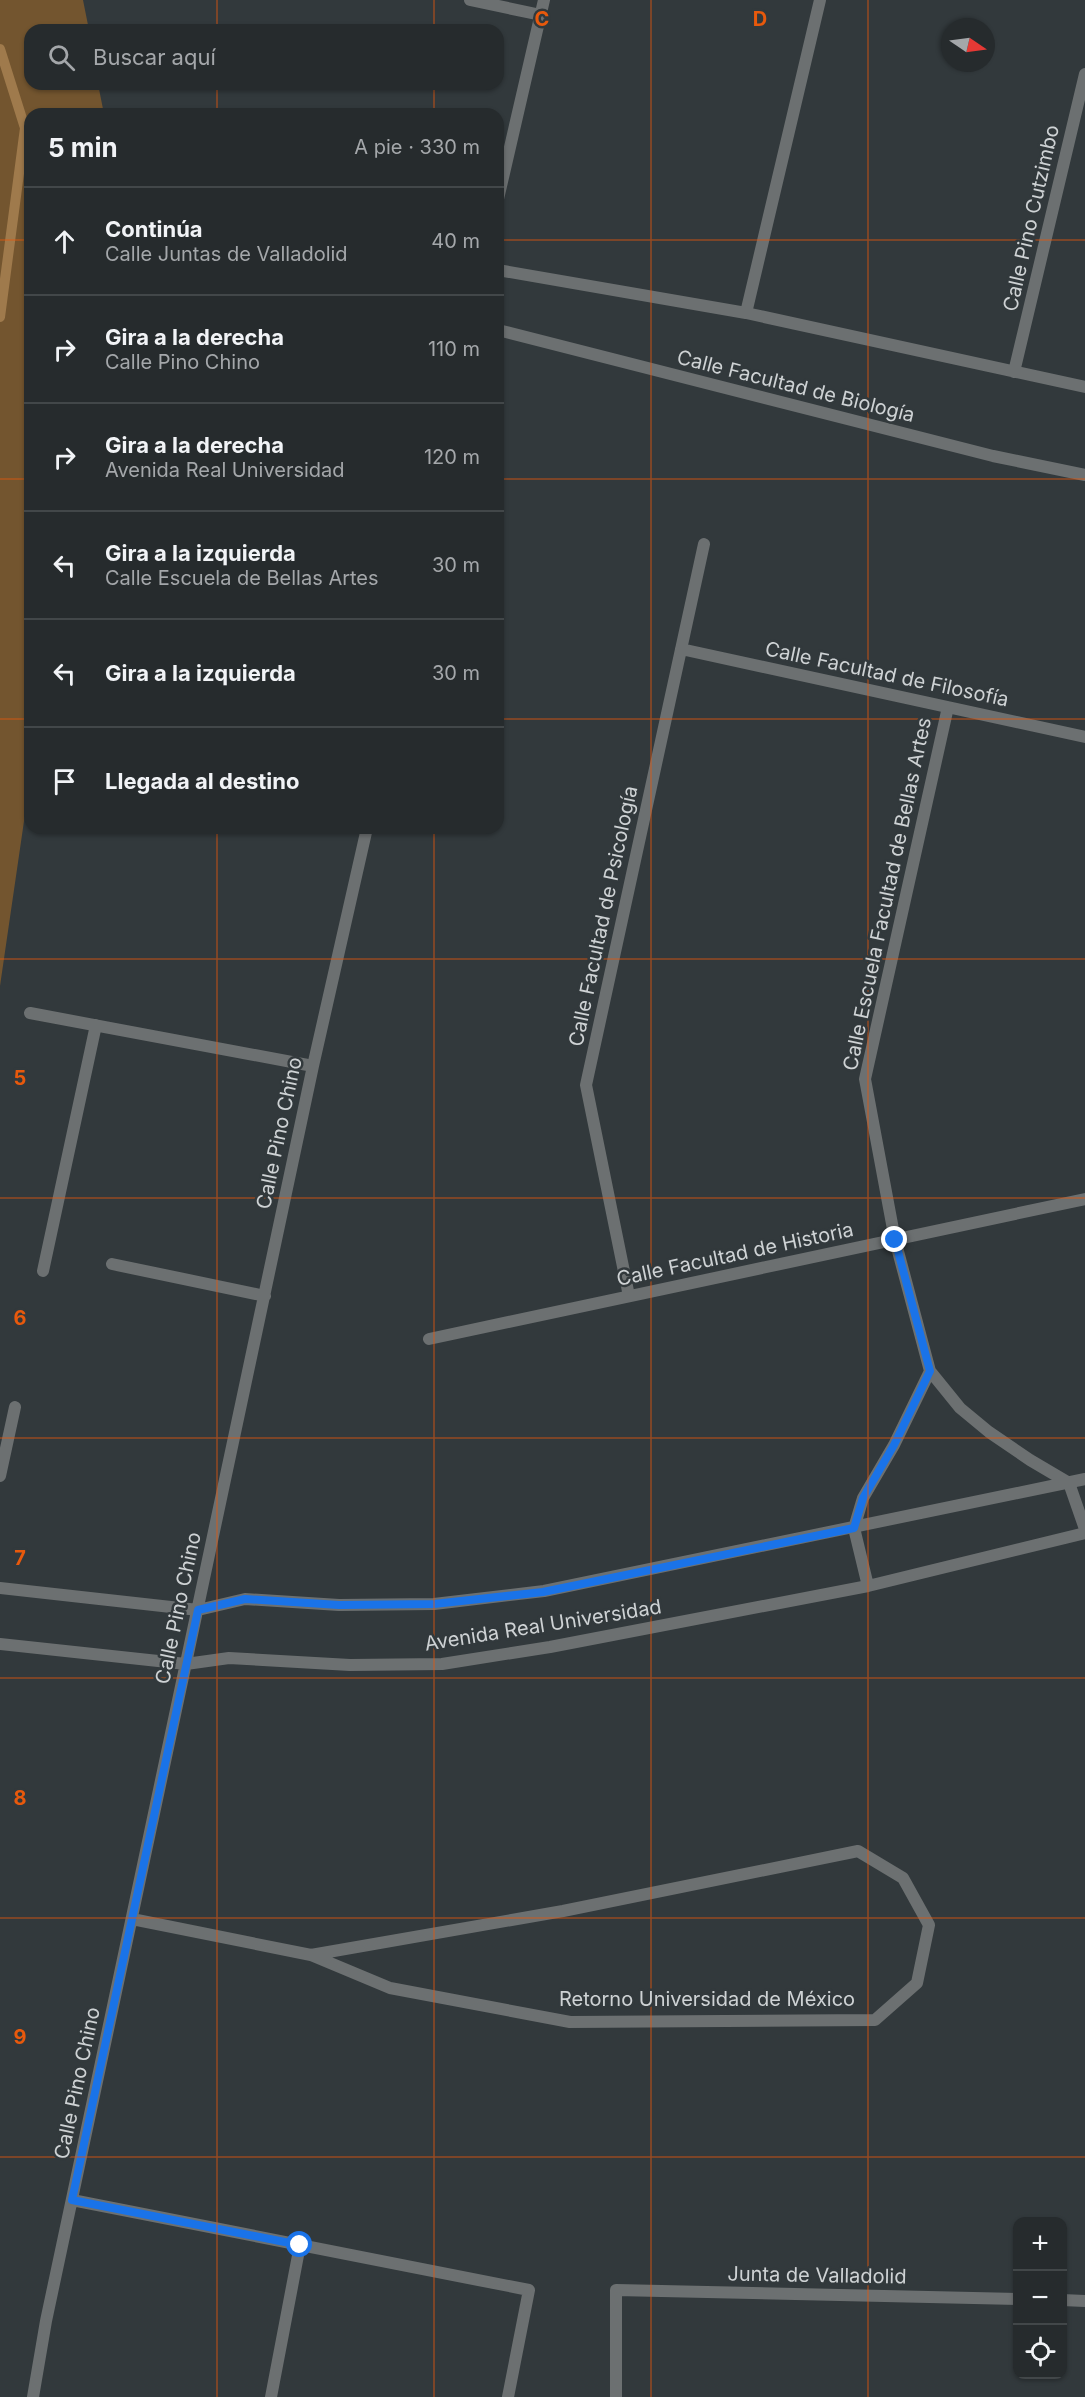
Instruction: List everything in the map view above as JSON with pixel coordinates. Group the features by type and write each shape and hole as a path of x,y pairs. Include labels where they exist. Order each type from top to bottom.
{"street":[{"path":"470,0 541,15"},
{"path":"504,173 544,0"},
{"path":"746,313 820,0"},
{"name":"Calle Pino Cutzimbo","path":"1014,372 1085,74"},
{"path":"504,271 746,313 1085,387"},
{"name":"Calle Facultad de Biología","path":"504,332 993,456 1085,475"},
{"name":"Calle Facultad de Psicología","path":"629,1296 586,1085 704,544"},
{"name":"Calle Facultad de Filosofía","path":"681,649 1085,737"},
{"name":"Calle Escuela Facultad de Bellas Artes","path":"930,1371 895,1240 865,1079 948,707"},
{"name":"Calle Pino Chino","path":"33,2397 46,2321 313,1066 366,834"},
{"path":"30,1013 313,1066"},
{"path":"43,1271 96,1025"},
{"name":"Calle Facultad de Historia","path":"429,1339 1085,1199"},
{"path":"112,1264 265,1296"},
{"path":"867,1586 854,1528 863,1498 894,1445 930,1371 960,1408 989,1432 1069,1483 1085,1531"},
{"path":"0,1476 15,1407"},
{"name":"Avenida Real Universidad","path":"0,1588 198,1610 245,1599 339,1605 422,1604 543,1592 1085,1479"},
{"name":"Avenida Real Universidad","path":"0,1644 186,1664 229,1658 350,1665 442,1665 550,1647 867,1586 1085,1531"},
{"name":"Retorno Universidad de México","path":"132,1919 311,1955 390,1988 570,2022 875,2020 917,1983 929,1925 903,1878 858,1851 563,1911 311,1955"},
{"path":"72,2200 529,2290 508,2397"},
{"path":"271,2397 300,2245"},
{"name":"Junta de Valladolid","path":"616,2397 616,2290 1013,2299"},
{"path":"1067,2300 1085,2301"}],"shaded area":[{"path":"0,0 83,0 88,24 24,24 24,90 99,90 103,108 24,108 24,821 0,986"}],"waterway":[{"path":"0,49 24,125"},
{"path":"0,317 24,136"}],"route":[{"path":"300,2245 72,2200 198,1610 245,1599 339,1605 434,1604 543,1592 854,1528 863,1498 894,1445 930,1371 895,1240"}]}
